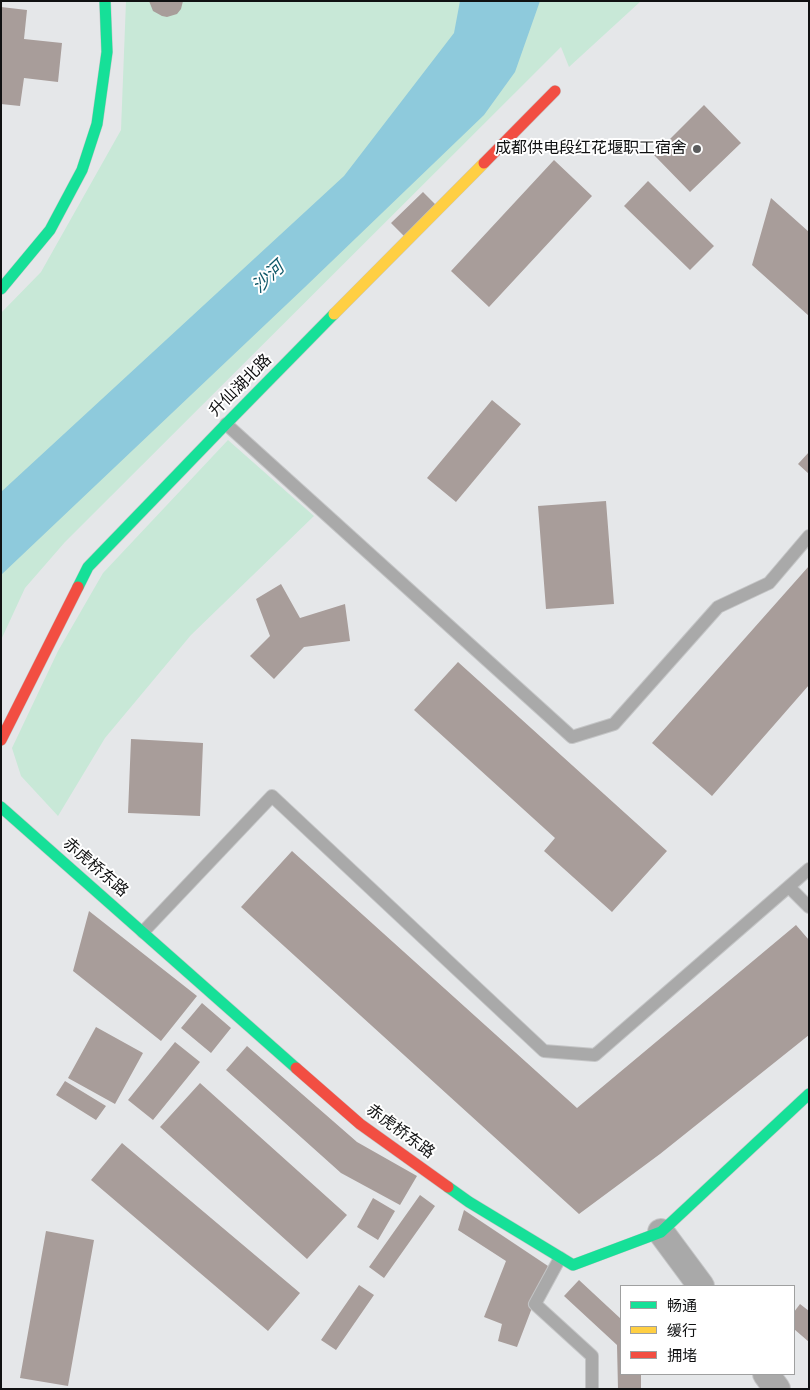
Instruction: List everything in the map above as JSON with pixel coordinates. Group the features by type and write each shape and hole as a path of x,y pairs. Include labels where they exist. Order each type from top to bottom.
{"street":[{"path":"1,289 50,230 82,170 97,124 107,52 105,1"},
{"name":"升仙湖北路","path":"1,740 88,567 226,424 555,91"},
{"name":"赤虎桥东路","path":"1,807 360,1124 469,1202 572,1265 661,1232 809,1094"},
{"path":"661,1232 700,1285"},
{"path":"767,1375 777,1389"}],"lane":[{"path":"226,424 572,736 614,724 718,607 769,583 809,536"},
{"path":"143,932 272,796 544,1051 595,1055 809,869"},
{"path":"789,886 809,907"},
{"path":"560,1258 535,1304 592,1356 592,1389"}],"green space":[{"path":"126,1 641,1 569,67 561,47 65,542 25,588 1,640 1,313 41,272 121,130"},
{"path":"228,440 314,516 191,635 105,738 58,816 21,776 12,748 58,651 103,573"}],"water":[{"name":"沙河","path":"460,1 540,1 515,72 484,115 1,575 1,492 344,176 454,33"}],"building":[{"path":"149,1 183,1 181,9 177,14 167,17 153,11"},
{"path":"1,7 27,10 24,39 62,43 58,82 24,78 20,106 1,104"},
{"name":"成都供电段红花堰职工宿舍","path":"704,105 741,143 690,192 654,155"},
{"path":"554,160 592,196 489,307 451,271"},
{"path":"648,181 714,246 690,270 624,206"},
{"path":"423,192 436,205 404,236 391,223"},
{"path":"771,198 809,232 809,316 752,265"},
{"path":"492,400 521,424 456,502 427,478"},
{"path":"809,452 809,474 798,464"},
{"path":"606,501 614,604 546,609 538,506"},
{"path":"809,566 809,685 712,796 652,743"},
{"path":"281,584 300,618 345,604 350,641 304,647 274,679 250,656 270,636 256,599"},
{"path":"458,662 667,851 612,912 544,851 555,838 414,710"},
{"path":"131,739 203,743 200,816 128,813"},
{"path":"292,851 577,1108 796,925 809,940 809,1035 660,1154 579,1214 241,907"},
{"path":"89,911 197,996 161,1041 73,971"},
{"path":"202,1003 231,1028 211,1053 181,1028"},
{"path":"96,1027 143,1053 115,1104 68,1078"},
{"path":"175,1042 200,1062 153,1120 128,1100"},
{"path":"247,1046 357,1142 417,1176 400,1205 341,1173 226,1070"},
{"path":"65,1081 106,1106 96,1120 56,1095"},
{"path":"200,1083 347,1215 307,1259 160,1127"},
{"path":"122,1143 300,1293 268,1331 91,1180"},
{"path":"420,1195 435,1206 384,1278 369,1267"},
{"path":"373,1198 395,1211 378,1240 357,1227"},
{"path":"464,1210 548,1266 517,1347 498,1341 502,1324 484,1317 506,1261 458,1230"},
{"path":"46,1231 94,1240 68,1386 20,1378"},
{"path":"579,1280 620,1318 620,1375 641,1375 641,1389 618,1389 617,1345 564,1296"},
{"path":"359,1285 374,1295 336,1350 321,1340"},
{"path":"800,1304 809,1311 809,1342 795,1330 795,1311"}],"traffic: fast":[{"path":"1,289 50,230 82,170 97,124 107,52 105,1"},
{"path":"78,587 88,567 334,314"},
{"path":"1,807 296,1068"},
{"path":"448,1187 469,1202 573,1265 661,1232 809,1094"}],"traffic: slow":[{"path":"334,314 484,163"}],"traffic: jam":[{"path":"484,163 555,91"},
{"path":"1,740 78,587"},
{"path":"296,1068 360,1124 448,1187"}],"place":[{"name":"成都供电段红花堰职工宿舍","path":"697,149"}]}
